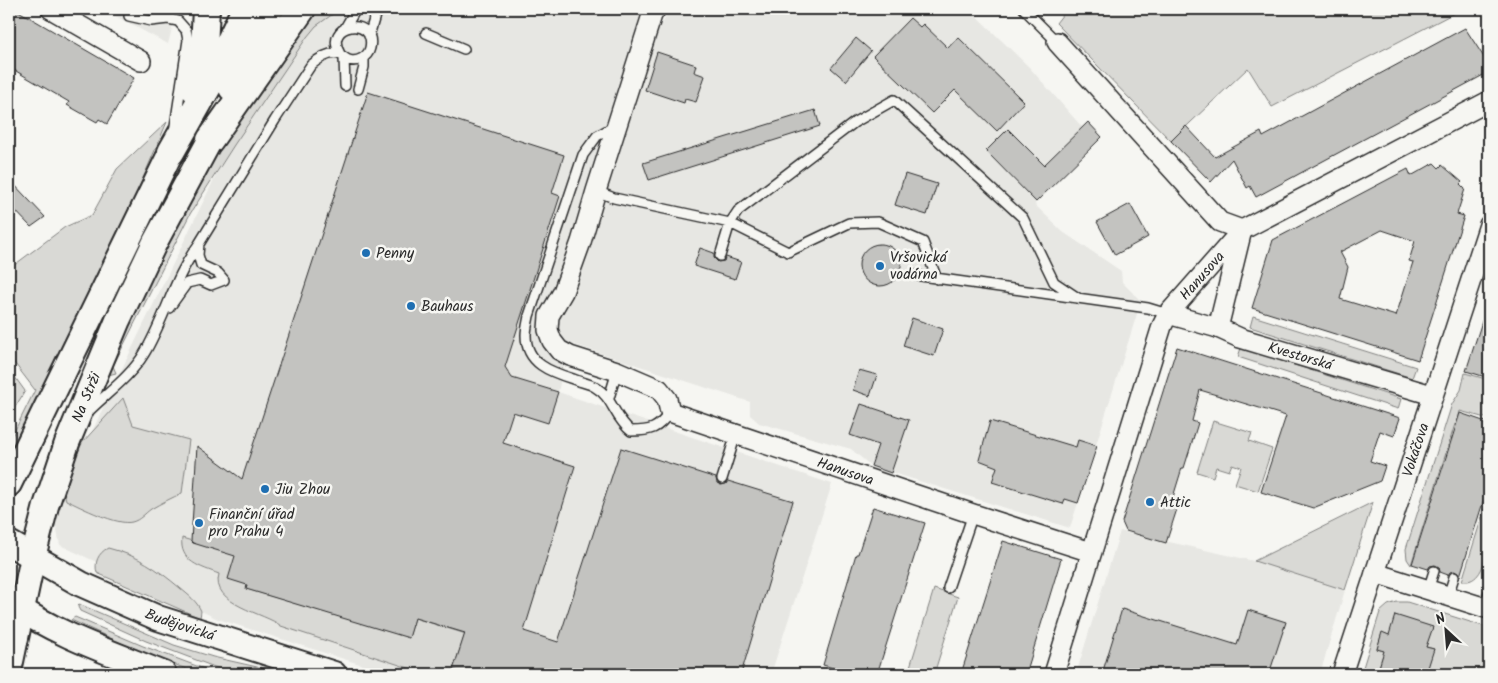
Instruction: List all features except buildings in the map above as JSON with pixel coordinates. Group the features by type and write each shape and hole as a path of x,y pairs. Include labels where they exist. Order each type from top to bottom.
{"main road":[{"path":"172,152 198,78 204,47 206,9"},
{"path":"172,152 209,85 245,9"},
{"path":"210,140 248,51 270,9"},
{"path":"210,140 302,9"}],"street":[{"path":"51,9 141,61"},
{"path":"654,11 581,242 563,292 549,316 548,330 552,341 559,350 570,356 617,371 659,389 667,399 670,412"},
{"path":"1057,42 1220,222 1242,230"},
{"name":"Hanusova","path":"1054,674 1162,326 1168,314 1242,230 1489,101"},
{"name":"Na Strži","path":"9,671 15,606 33,557 46,506 67,443 118,320 156,242 210,140"},
{"name":"Na Strži","path":"9,484 172,152"},
{"name":"Vokáčova","path":"1342,674 1489,225"},
{"name":"Hanusova","path":"1218,328 1242,230"},
{"name":"Kvestorská","path":"1168,314 1218,328 1240,338 1432,395"},
{"name":"Hanusova","path":"670,412 1091,552"},
{"name":"Budějovická","path":"9,543 81,584 158,618 334,674"},
{"path":"1375,573 1448,596 1488,603"},
{"path":"15,606 60,630 155,673"}],"lane":[{"path":"172,152 188,35 178,21 151,21 129,16 149,17 164,15 177,9"},
{"path":"345,86 342,56 336,45 336,40 356,9"},
{"path":"369,36 377,9"},
{"path":"1024,9 1057,42"},
{"path":"67,443 85,415 125,378 143,354 163,316 189,257 311,66 326,55 342,56 353,61 364,58 369,52 371,47 366,31 356,26 345,28"},
{"path":"426,33 464,49"},
{"path":"358,88 364,66 364,58"},
{"path":"720,256 730,223 738,212 855,122 894,100 1023,218 1054,282 1078,298"},
{"path":"617,125 597,136 583,156 529,316 526,335 529,350 537,362 549,372 595,386 609,398 616,415 623,425 631,431 648,431 662,423 670,412"},
{"path":"596,191 614,198 730,223 788,252 850,223 878,222 923,242 937,279"},
{"path":"163,316 187,283 200,280 211,285 224,280 218,273 201,264 198,256 199,244"},
{"path":"914,275 1148,308 1168,314"},
{"path":"609,398 617,371"},
{"path":"722,479 736,434"},
{"path":"948,588 973,514"},
{"path":"1428,590 1434,571"},
{"path":"1448,596 1454,577"}],"shaded area":[{"path":"102,9 174,9 175,16 168,44"},
{"path":"314,9 340,9 316,26 307,37 190,214 113,366 116,373 108,375 108,369 162,255 205,171 243,110"},
{"path":"324,9 640,9 640,22 653,34 665,19 669,9 969,9 1029,67 1082,127 1088,122 1102,137 1035,205 1063,232 1121,271 1122,282 1141,301 1070,528 871,466 851,449 759,423 750,415 750,402 569,343 558,392 832,484 771,674 391,674 218,619 60,545 54,517 101,412 241,124"},
{"path":"1067,9 1462,9 1272,107 1248,68 1171,141 1056,23"},
{"path":"167,122 132,204 9,454 9,442 35,390 9,356 9,269 65,227 92,215 117,169"},
{"path":"1253,316 1416,367 1412,378 1250,327"},
{"path":"1241,348 1401,399 1398,409 1238,357"},
{"path":"9,369 25,391 9,417"},
{"path":"1465,373 1489,380 1489,419 1460,411 1411,565 1407,559 1406,549 1452,404 1461,390"},
{"path":"123,398 133,425 189,440 182,493 151,509 132,522 118,521 80,507 66,500 63,488 82,443"},
{"path":"1213,421 1252,433 1249,441 1272,449 1258,491 1235,484 1241,467 1232,464 1229,471 1216,467 1213,477 1197,472"},
{"path":"1489,494 1489,532 1485,561 1480,572 1472,580 1462,581"},
{"path":"1373,502 1345,590 1254,561"},
{"path":"1120,531 1254,561 1345,590 1320,674 1076,674"},
{"path":"182,538 236,554 247,589 409,637 415,618 463,633 465,634 453,670 466,674 427,674 281,626 274,621 241,607 223,593 218,585 219,574 199,566 188,558 184,553"},
{"path":"108,548 138,559 163,574 195,601 201,611 200,618 97,573 98,559"},
{"path":"934,589 958,597 934,674 923,674 909,670"},
{"path":"1397,602 1407,602 1489,628 1489,674 1418,674 1421,663 1434,649 1426,647 1432,627 1389,635 1382,633 1377,649 1384,651 1377,674 1361,674 1380,612 1388,605"},
{"path":"79,604 174,645 213,657 288,674 260,674 253,672 250,674 233,674 146,641 80,611"},
{"path":"75,617 143,646 218,674 200,674 141,652 71,620"}],"place":[{"name":"Penny","path":"366,253"},
{"name":"Vršovická vodárna","path":"880,266"},
{"name":"Bauhaus","path":"411,306"},
{"name":"Jiu Zhou","path":"265,489"},
{"name":"Attic","path":"1150,502"},
{"name":"Finanční úřad pro Prahu 4","path":"199,523"}]}
